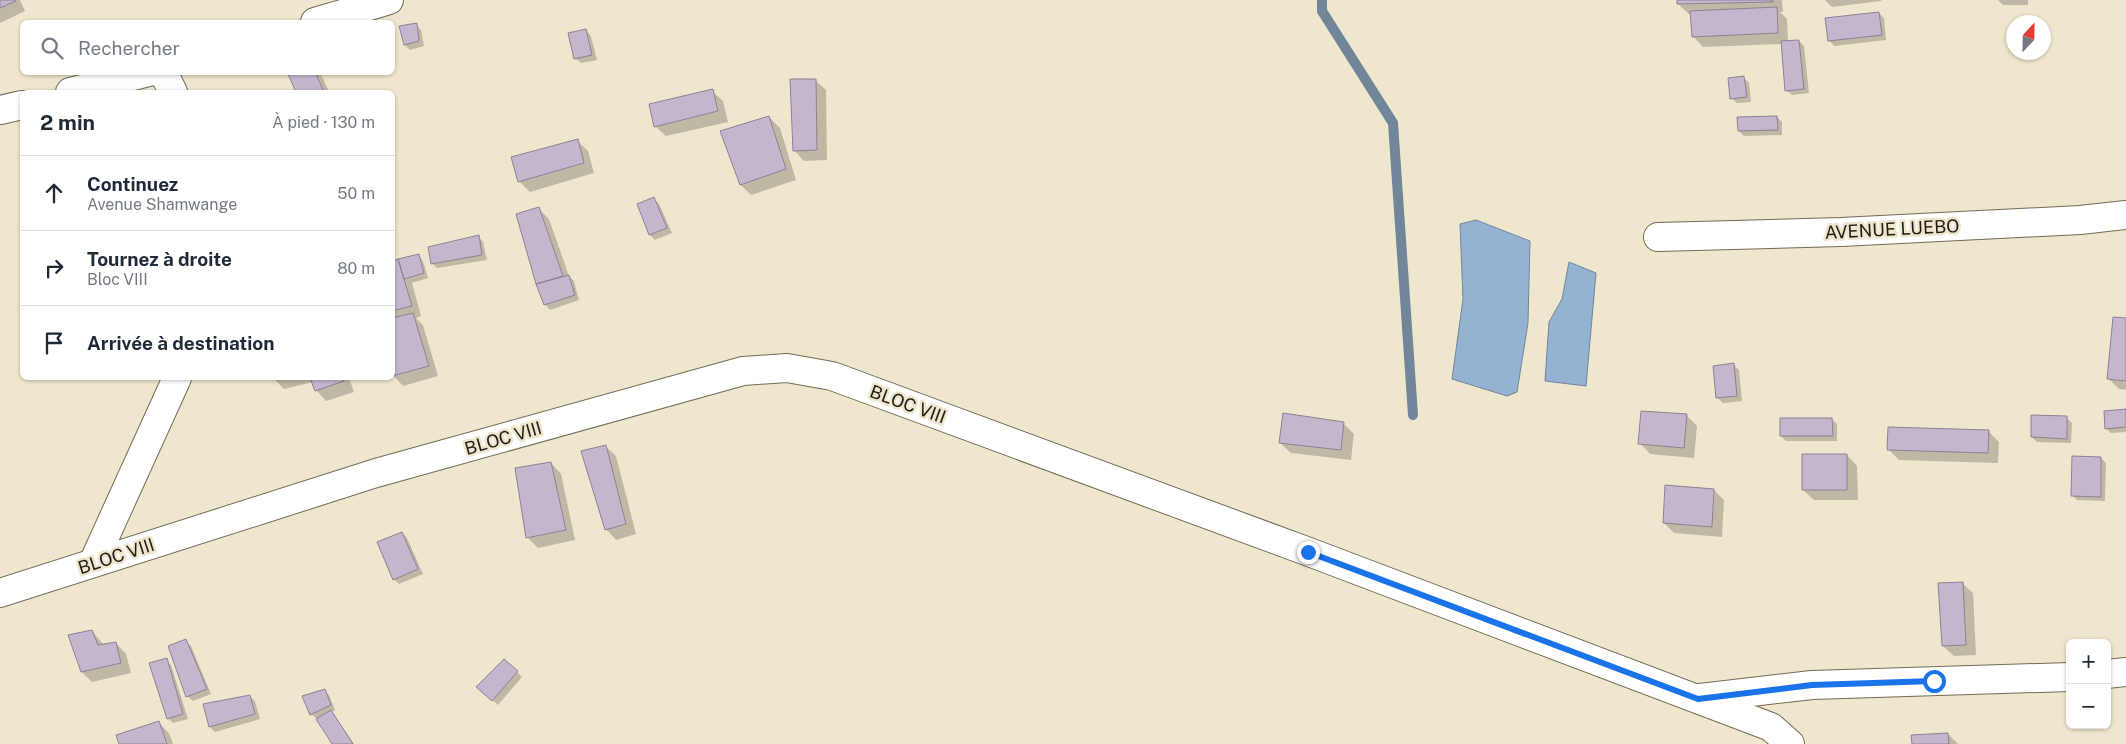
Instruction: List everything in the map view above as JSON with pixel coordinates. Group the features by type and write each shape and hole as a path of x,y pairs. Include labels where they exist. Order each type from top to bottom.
{"street":[{"path":"322,20 389,0"},
{"path":"78,90 137,75"},
{"path":"164,75 172,90"},
{"path":"0,110 20,105"},
{"name":"AVENUE LUEBO","path":"1658,237 1841,232 2080,220 2126,215"},
{"name":"BLOC VIII","path":"0,593 376,473 743,371 787,368 832,376 1698,699 1771,727 1790,744"},
{"path":"93,564 176,380"},
{"path":"2111,674 2126,672"},
{"path":"1698,699 1812,685 2066,677"}],"water":[{"path":"1476,220 1530,241 1528,323 1517,392 1507,396 1452,379 1463,299 1460,224"},
{"path":"1569,262 1596,273 1586,386 1545,381 1549,322 1562,299"}],"building":[{"path":"0,0 15,0 16,1 0,8"},
{"path":"1677,0 1773,0 1773,2 1677,4"},
{"path":"1777,7 1778,33 1692,37 1690,11"},
{"path":"1879,12 1882,35 1828,41 1825,18"},
{"path":"417,23 419,41 404,45 399,26"},
{"path":"586,29 592,55 574,59 568,33"},
{"path":"1799,40 1804,89 1785,91 1781,41"},
{"path":"288,75 316,75 323,90 295,90"},
{"path":"1744,76 1747,97 1730,99 1728,78"},
{"path":"790,79 816,79 817,150 793,151"},
{"path":"713,89 718,111 654,127 649,104"},
{"path":"769,116 786,169 740,185 720,131"},
{"path":"1777,116 1778,130 1738,131 1737,117"},
{"path":"578,139 584,163 518,182 511,157"},
{"path":"654,197 667,228 649,235 637,204"},
{"path":"539,207 563,276 536,284 516,214"},
{"path":"479,235 482,255 431,264 428,247"},
{"path":"419,254 424,273 404,279 398,259"},
{"path":"398,259 412,306 395,310 395,260"},
{"path":"569,275 575,295 544,305 536,284"},
{"path":"413,313 429,366 395,375 395,317"},
{"path":"2113,317 2126,318 2126,381 2107,379"},
{"path":"1734,363 1737,396 1716,398 1713,366"},
{"path":"311,380 344,380 344,381 315,391"},
{"path":"2126,409 2126,427 2105,429 2104,411"},
{"path":"1641,411 1687,414 1684,448 1638,444"},
{"path":"1283,413 1344,422 1341,450 1279,443"},
{"path":"2031,415 2067,416 2067,439 2031,437"},
{"path":"1780,418 1832,418 1833,436 1780,436"},
{"path":"1888,427 1989,430 1988,453 1887,450"},
{"path":"606,445 626,524 605,530 581,451"},
{"path":"1802,454 1847,454 1847,490 1802,490"},
{"path":"2072,456 2101,457 2101,497 2071,496"},
{"path":"551,462 566,530 526,538 515,468"},
{"path":"1665,485 1714,489 1712,527 1663,523"},
{"path":"402,532 418,569 393,580 377,542"},
{"path":"1963,582 1966,645 1942,646 1938,583"},
{"path":"92,630 98,645 116,642 121,663 81,672 68,635"},
{"path":"186,639 207,689 186,697 168,646"},
{"path":"167,658 183,714 167,719 149,663"},
{"path":"504,659 518,671 492,701 476,687"},
{"path":"325,689 331,705 310,715 302,696"},
{"path":"250,695 255,714 209,727 203,704"},
{"path":"331,710 353,744 332,744 316,719"},
{"path":"159,721 167,744 119,744 116,735"},
{"path":"1948,733 1949,744 1912,744 1911,735"}],"waterway":[{"path":"1322,0 1322,11 1393,123 1413,415"}],"route":[{"path":"1308,552 1698,699 1756,690 1812,685 1934,681"}]}
